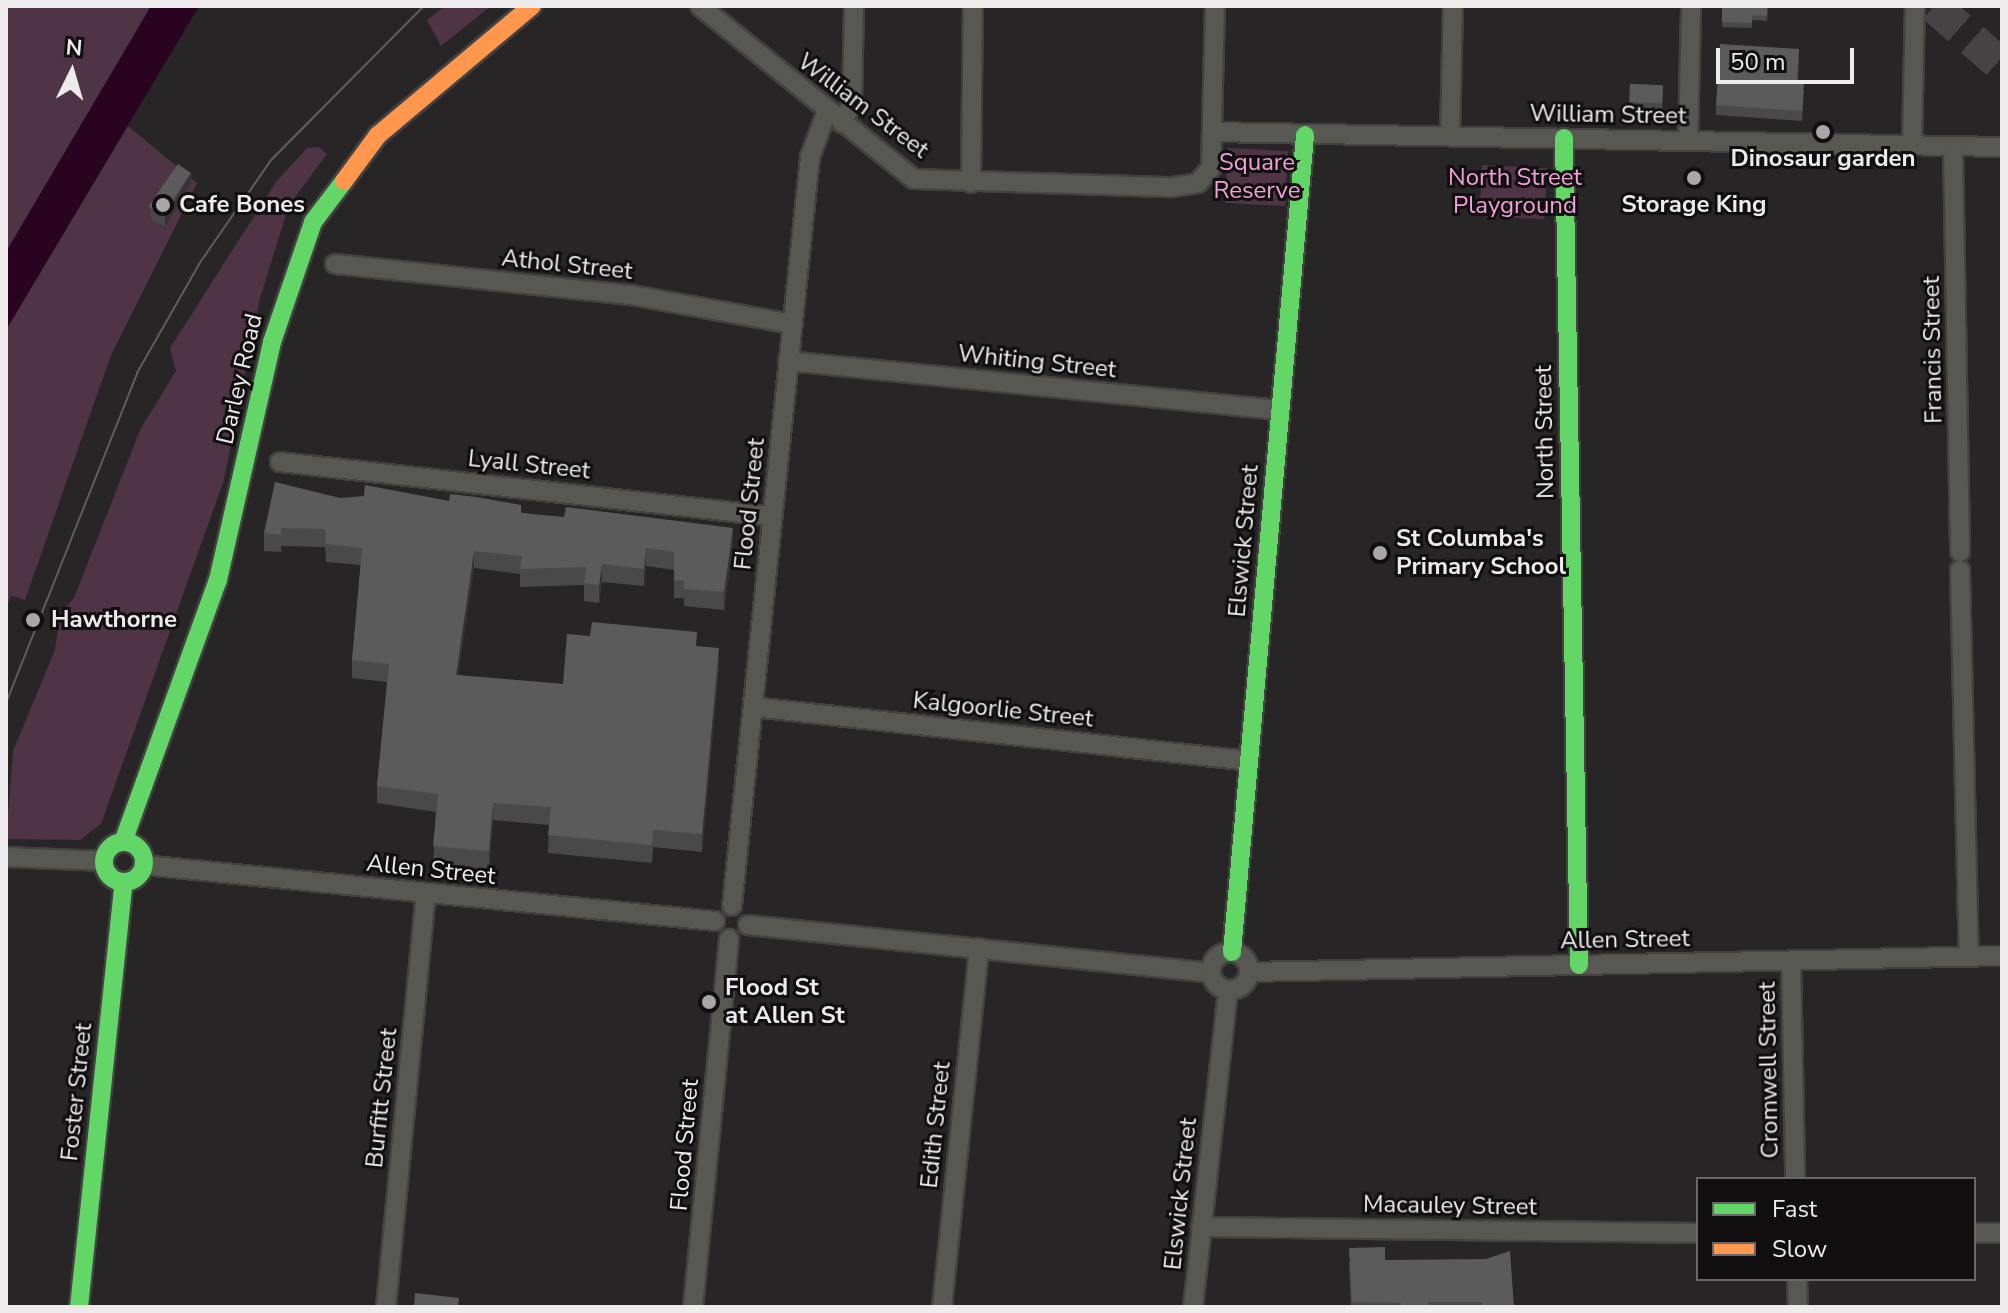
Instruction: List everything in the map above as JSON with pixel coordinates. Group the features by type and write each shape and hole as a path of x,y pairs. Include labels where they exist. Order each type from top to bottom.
{"street":[{"name":"Darley Road","path":"123,842 218,580 272,342 309,231 378,135 532,6"},
{"name":"William Street","path":"700,6 914,179 1185,187 1209,175 1213,132 2002,147"},
{"path":"842,123 852,103 854,6"},
{"path":"971,183 973,6"},
{"path":"1213,132 1215,6"},
{"path":"1450,136 1453,6"},
{"path":"1688,141 1691,6"},
{"path":"1912,145 1915,6"},
{"name":"Flood Street","path":"732,906 810,157 827,111"},
{"name":"Elswick Street","path":"1232,952 1305,135"},
{"name":"North Street","path":"1564,138 1579,965"},
{"name":"Francis Street","path":"1953,146 1969,957"},
{"name":"Athol Street","path":"335,264 631,295 792,324"},
{"name":"Whiting Street","path":"788,361 1280,410"},
{"name":"Lyall Street","path":"280,462 772,516"},
{"name":"Kalgoorlie Street","path":"753,707 1247,761"},
{"path":"6,857 104,861 123,842 138,849 143,865 124,882 109,876 104,861"},
{"name":"Allen Street","path":"143,865 715,921"},
{"name":"Foster Street","path":"79,1307 124,882"},
{"name":"Burfitt Street","path":"386,1307 426,893"},
{"path":"748,925 732,906 715,921 729,939 748,925 979,948 1211,973 1228,991 1245,984 1249,972 1232,952 1214,960 1211,973"},
{"name":"Flood Street","path":"693,1307 729,939"},
{"name":"Edith Street","path":"942,1307 979,948"},
{"name":"Allen Street","path":"1249,972 2002,956"},
{"name":"Cromwell Street","path":"1791,961 1795,1177"},
{"name":"Elswick Street","path":"1193,1307 1228,991"},
{"name":"Macauley Street","path":"1201,1227 1696,1233"},
{"path":"1976,1233 2002,1233"},
{"path":"1797,1281 1798,1307"}],"green space":[{"path":"6,6 151,6 6,252"},
{"path":"445,6 491,6 441,46 427,20"},
{"path":"128,126 197,183 111,355 25,600 11,596 6,608 6,330"},
{"path":"319,147 327,154 289,205 260,298 224,480 101,824 80,840 6,839 13,751 55,650 60,614 74,598 140,430 176,371 170,348 276,182 307,148"},
{"name":"Square Reserve","path":"1228,148 1288,151 1285,206 1225,203"},
{"name":"North Street Playground","path":"1482,165 1547,168 1544,219 1479,216"}],"shaded area":[{"path":"151,6 199,6 6,330 6,252"}],"building":[{"path":"1722,6 1767,6 1767,16 1752,15 1752,23 1722,22"},
{"path":"1720,44 1799,49 1797,80 1804,81 1802,111 1716,105"},
{"path":"1630,84 1663,85 1662,103 1629,102"},
{"path":"178,164 191,173 161,216 148,207"},
{"path":"275,482 340,498 364,496 365,485 449,501 450,494 521,505 521,513 564,517 566,507 733,528 724,592 684,589 684,581 674,580 674,552 646,548 644,569 602,564 599,585 584,583 586,567 520,569 522,556 474,551 456,675 563,684 567,634 590,636 592,622 697,632 696,646 719,648 702,834 653,830 652,845 548,835 551,807 493,803 489,851 433,846 438,794 377,786 389,664 352,660 362,548 326,544 325,529 281,528 281,535 264,533"},
{"path":"1385,1247 1385,1260 1486,1259 1510,1251 1514,1307 1482,1307 1482,1302 1428,1302 1428,1307 1401,1307 1401,1303 1352,1302 1349,1248"},
{"path":"415,1293 459,1298 458,1307 414,1307"}],"tunnel":[{"path":"1934,6 2002,66"}],"tram line":[{"path":"6,703 137,373 201,261 272,159 424,6"}],"traffic: fast":[{"path":"1232,952 1305,135"},
{"path":"1564,138 1579,965"},
{"path":"123,842 218,580 272,342 313,222 344,181"},
{"path":"124,842 138,848 144,862 138,876 124,882 110,876 104,862 110,848 124,842"},
{"path":"79,1307 124,882"}],"traffic: slow":[{"path":"344,181 378,135 532,6"}],"place":[{"name":"Dinosaur garden","path":"1823,132"},
{"name":"Storage King","path":"1694,178"},
{"name":"Cafe Bones","path":"163,205"},
{"name":"St Columba's Primary School","path":"1380,553"},
{"name":"Hawthorne","path":"33,620"},
{"name":"Flood St at Allen St","path":"709,1002"}]}
